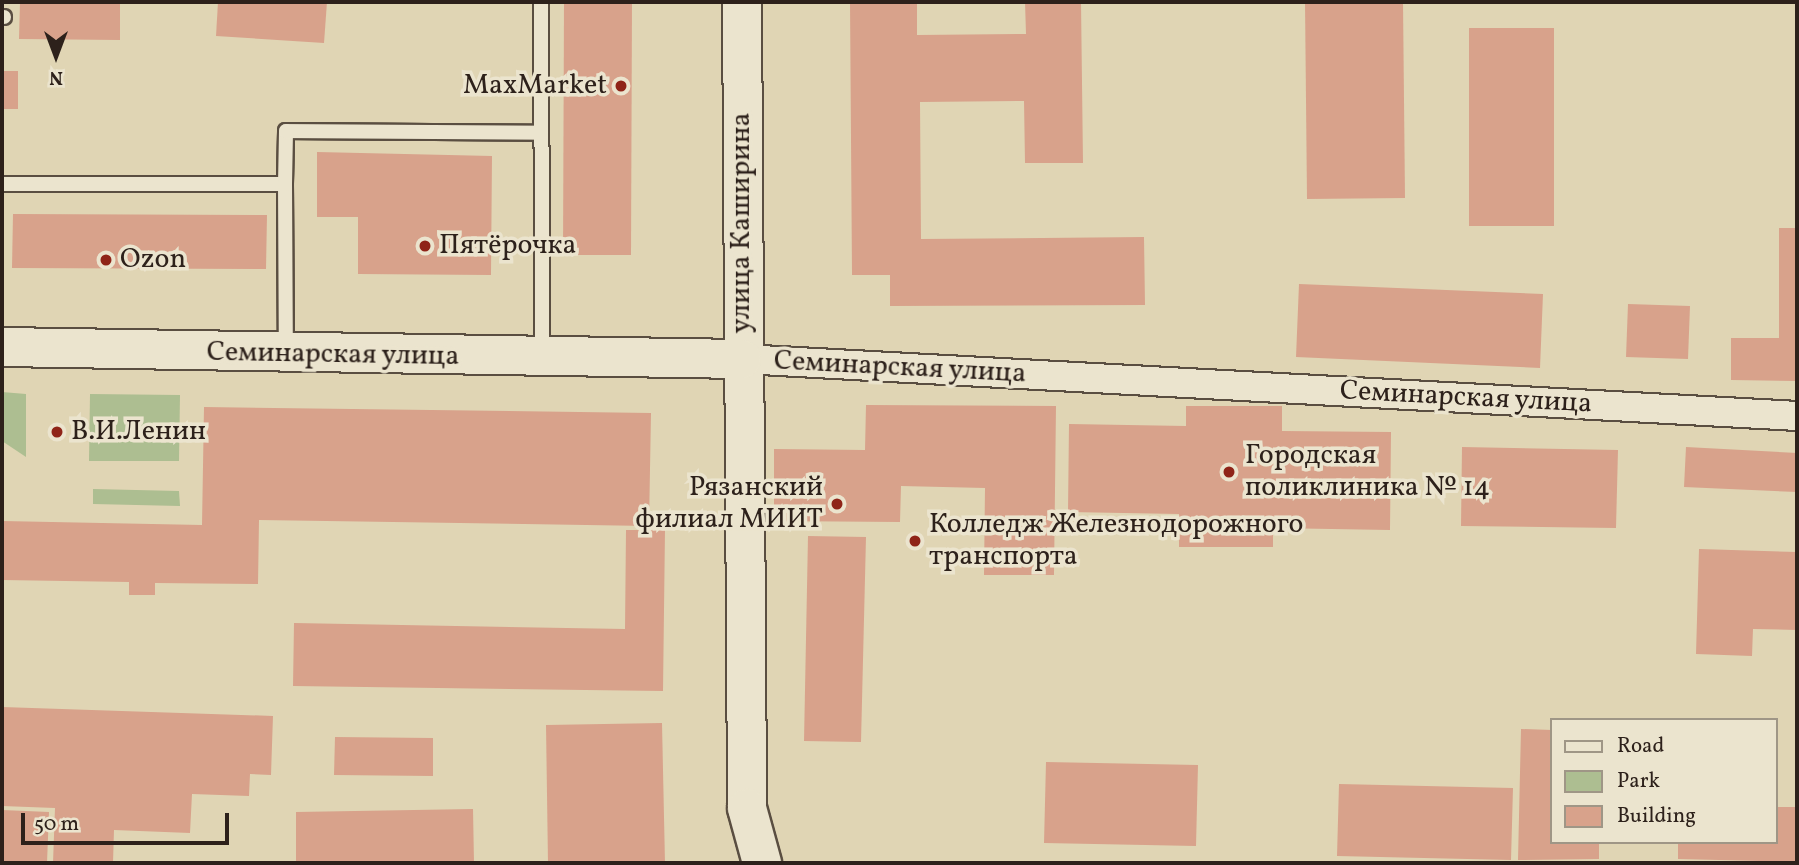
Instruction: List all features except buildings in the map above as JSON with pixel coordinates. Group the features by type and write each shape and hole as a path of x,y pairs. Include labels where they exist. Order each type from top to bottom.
{"main road":[{"name":"улица Каширина","path":"741,2 741,359 747,808 762,863"},
{"name":"Семинарская улица","path":"2,347 286,355 741,359"}],"street":[{"name":"Семинарская улица","path":"741,359 1797,416"}],"lane":[{"path":"541,2 541,357"},
{"path":"286,355 286,131 541,133"},
{"path":"2,184 285,184"}],"green space":[{"path":"2,392 26,394 26,457 2,441"},
{"path":"90,394 180,395 179,461 89,461"},
{"path":"93,489 179,491 180,506 93,504"}],"place":[{"name":"MaxMarket","path":"621,86"},
{"name":"Пятёрочка","path":"425,246"},
{"name":"Ozon","path":"106,260"},
{"name":"В.И.Ленин","path":"57,432"},
{"name":"Городская поликлиника № 14","path":"1229,472"},
{"name":"Рязанский филиал МИИТ","path":"837,504"},
{"name":"Колледж Железнодорожного транспорта","path":"915,541"}]}
